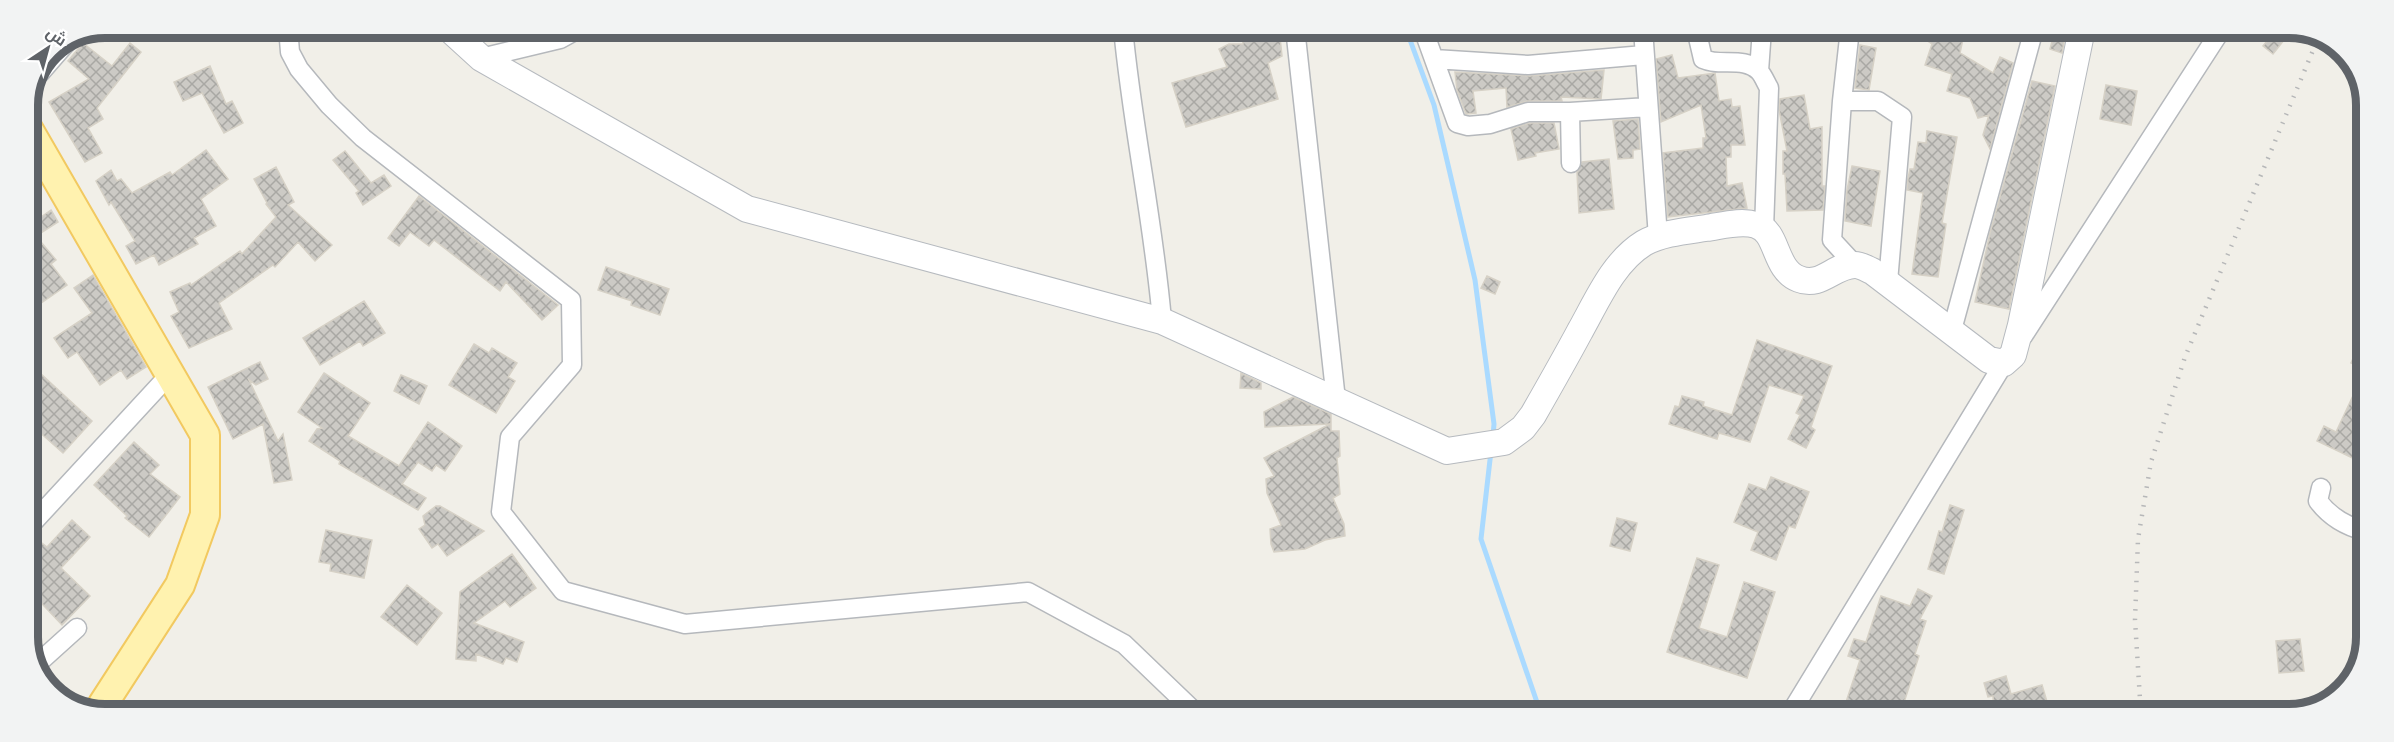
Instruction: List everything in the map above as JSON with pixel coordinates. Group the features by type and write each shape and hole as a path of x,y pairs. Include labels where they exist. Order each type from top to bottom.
{"main road":[{"path":"459,38 481,58 747,209 1162,321 1447,451 1504,442 1523,428 1533,415 1607,284 1625,259 1644,243 1658,237 1746,223 1764,229 1770,237 1781,264 1791,276 1803,281 1817,281 1843,268 1855,265 1872,271 1989,360 2010,355 2080,38"},
{"path":"38,146 205,435 206,514 180,585 103,705"}],"street":[{"path":"289,38 291,52 299,69 363,138 571,300 572,365 510,437 501,512 563,591 685,624 1028,592 1124,644 1188,705"},
{"path":"481,58 562,38"},
{"path":"1124,38 1137,139 1158,271 1162,321"},
{"path":"1295,38 1336,400"},
{"path":"1426,38 1457,123 1468,126 1490,123 1528,112 1648,107"},
{"path":"1643,38 1658,237"},
{"path":"1698,38 1703,59 1712,63 1744,63 1759,71 1769,88 1764,229"},
{"path":"1759,71 1761,38"},
{"path":"1849,38 1832,240 1855,265"},
{"path":"1952,330 2032,38"},
{"path":"1796,705 2010,355 2216,38"},
{"path":"1434,59 1528,65 1644,55"},
{"path":"1842,101 1878,101 1902,117 1888,282"},
{"path":"1570,112 1571,163"},
{"path":"38,517 170,374"},
{"path":"2321,488 2318,501 2329,516 2356,528"},
{"path":"41,656 77,628"}],"building":[{"path":"1243,38 1280,38 1282,56 1268,63 1278,99 1186,127 1172,83 1227,67 1219,49 1229,44 1243,44"},
{"path":"1927,38 1961,38 1963,39 1960,53 1993,73 2000,57 2013,63 1990,149 1983,135 1989,115 1978,118 1970,98 1947,91 1952,74 1925,65 1932,44 1926,40"},
{"path":"2053,38 2065,38 2062,53 2050,49"},
{"path":"2270,38 2286,38 2273,54 2263,46"},
{"path":"83,43 112,66 130,43 141,52 97,108 103,119 88,128 102,153 85,162 49,102 89,79 78,70 78,49"},
{"path":"1860,45 1876,48 1869,90 1855,88"},
{"path":"1672,55 1678,78 1715,73 1719,101 1731,99 1732,107 1740,106 1745,145 1731,145 1731,157 1726,157 1727,186 1742,183 1747,208 1668,217 1663,153 1703,148 1703,138 1706,138 1701,105 1661,122 1656,59"},
{"path":"210,66 226,104 232,101 243,123 224,133 202,93 183,101 174,82"},
{"path":"1604,70 1601,99 1561,97 1562,101 1528,101 1507,107 1506,88 1473,91 1476,113 1466,114 1457,90 1455,72 1529,76"},
{"path":"2032,81 2055,86 2009,309 1975,302 1990,233"},
{"path":"2106,85 2137,91 2131,125 2100,119"},
{"path":"1804,95 1810,129 1822,127 1822,186 1825,186 1823,210 1787,211 1783,151 1787,151 1779,110 1780,99"},
{"path":"1638,119 1640,149 1633,150 1633,158 1618,159 1613,121"},
{"path":"1530,123 1554,123 1559,149 1535,153 1536,156 1518,160 1511,129"},
{"path":"1927,131 1957,137 1942,223 1946,224 1938,277 1912,274 1923,193 1907,190 1908,178 1910,169 1914,169 1918,142 1926,143"},
{"path":"206,150 228,179 201,199 216,226 194,238 198,244 159,265 154,255 136,264 126,246 135,241 111,202 109,205 96,181 111,170 117,181 121,179 132,193 170,172 172,175"},
{"path":"345,151 371,183 384,175 391,186 363,205 356,193 359,191 333,160"},
{"path":"1609,159 1614,209 1579,213 1577,172 1582,162"},
{"path":"1852,166 1880,171 1871,226 1845,221 1847,190"},
{"path":"276,167 294,202 288,205 332,245 315,261 298,242 275,267 273,265 219,303 232,329 189,348 171,316 179,312 170,292 190,283 191,285 240,251 242,254 276,217 266,204 254,179"},
{"path":"419,196 558,305 542,320 506,282 500,291 434,240 429,246 410,232 399,246 388,238"},
{"path":"51,210 58,222 38,235 38,219"},
{"path":"38,238 56,260 51,264 67,285 38,305"},
{"path":"606,267 669,289 660,315 631,305 632,301 598,290"},
{"path":"93,275 146,367 127,379 121,370 100,385 77,352 68,358 54,338 92,313 74,288"},
{"path":"1487,276 1500,282 1495,294 1481,288"},
{"path":"364,301 385,333 363,346 360,341 320,365 303,338"},
{"path":"1757,340 1832,366 1811,427 1815,430 1806,448 1788,439 1800,415 1796,413 1804,396 1769,385 1750,442 1719,433 1717,439 1669,424 1675,406 1679,407 1682,396 1704,402 1703,406 1732,415"},
{"path":"474,344 489,353 492,348 517,363 508,377 515,381 496,413 449,385"},
{"path":"2356,352 2356,366 2351,363"},
{"path":"260,362 268,379 256,385 249,380 278,441 283,434 292,480 274,483 263,424 233,439 208,387"},
{"path":"38,371 92,421 63,453 38,431"},
{"path":"324,373 370,403 348,436 399,466 428,422 462,446 445,471 436,465 432,471 418,462 402,484 426,498 418,510 339,464 340,461 309,441 317,429 322,428 298,412"},
{"path":"1241,373 1261,383 1261,389 1240,388"},
{"path":"401,375 427,386 419,404 394,391"},
{"path":"2356,389 2356,460 2317,441 2324,426 2336,432"},
{"path":"1293,397 1331,414 1331,431 1339,431 1340,456 1337,458 1340,494 1333,498 1344,524 1345,536 1325,540 1305,549 1274,552 1270,529 1281,525 1267,493 1266,479 1274,476 1264,458 1330,424 1265,427 1264,412"},
{"path":"134,442 159,465 150,474 180,497 149,537 125,518 127,516 94,485"},
{"path":"1771,477 1809,492 1795,528 1789,526 1776,560 1751,550 1758,532 1734,522 1749,484 1766,490"},
{"path":"1950,505 1964,510 1944,574 1928,569 1939,531 1942,532"},
{"path":"436,506 440,506 484,531 447,556 438,544 432,548 419,529 425,525 423,516"},
{"path":"1617,518 1637,523 1630,551 1610,546"},
{"path":"72,520 90,537 61,568 90,596 62,625 38,600 38,540 47,547"},
{"path":"326,530 372,540 364,578 330,571 331,564 319,562"},
{"path":"512,554 536,588 510,607 505,601 474,623 524,642 517,662 506,658 503,664 476,654 476,661 456,659 460,592"},
{"path":"1697,558 1719,565 1699,628 1727,637 1744,582 1775,592 1747,678 1667,652"},
{"path":"407,585 442,613 417,645 381,617"},
{"path":"1918,589 1932,596 1920,619 1926,621 1915,654 1919,656 1903,705 1845,705 1860,660 1848,656 1854,639 1866,642 1881,596 1910,606"},
{"path":"2300,639 2304,671 2279,673 2276,641"},
{"path":"2006,676 2011,694 2042,685 2048,705 1993,705 1993,696 1988,697 1984,683"}],"waterway":[{"path":"1409,38 1434,105 1475,280 1494,424 1493,436"},
{"path":"1491,451 1481,539 1538,705"}],"railway":[{"path":"2140,705 2135,620 2138,539 2151,462 2185,357 2316,43"}]}
